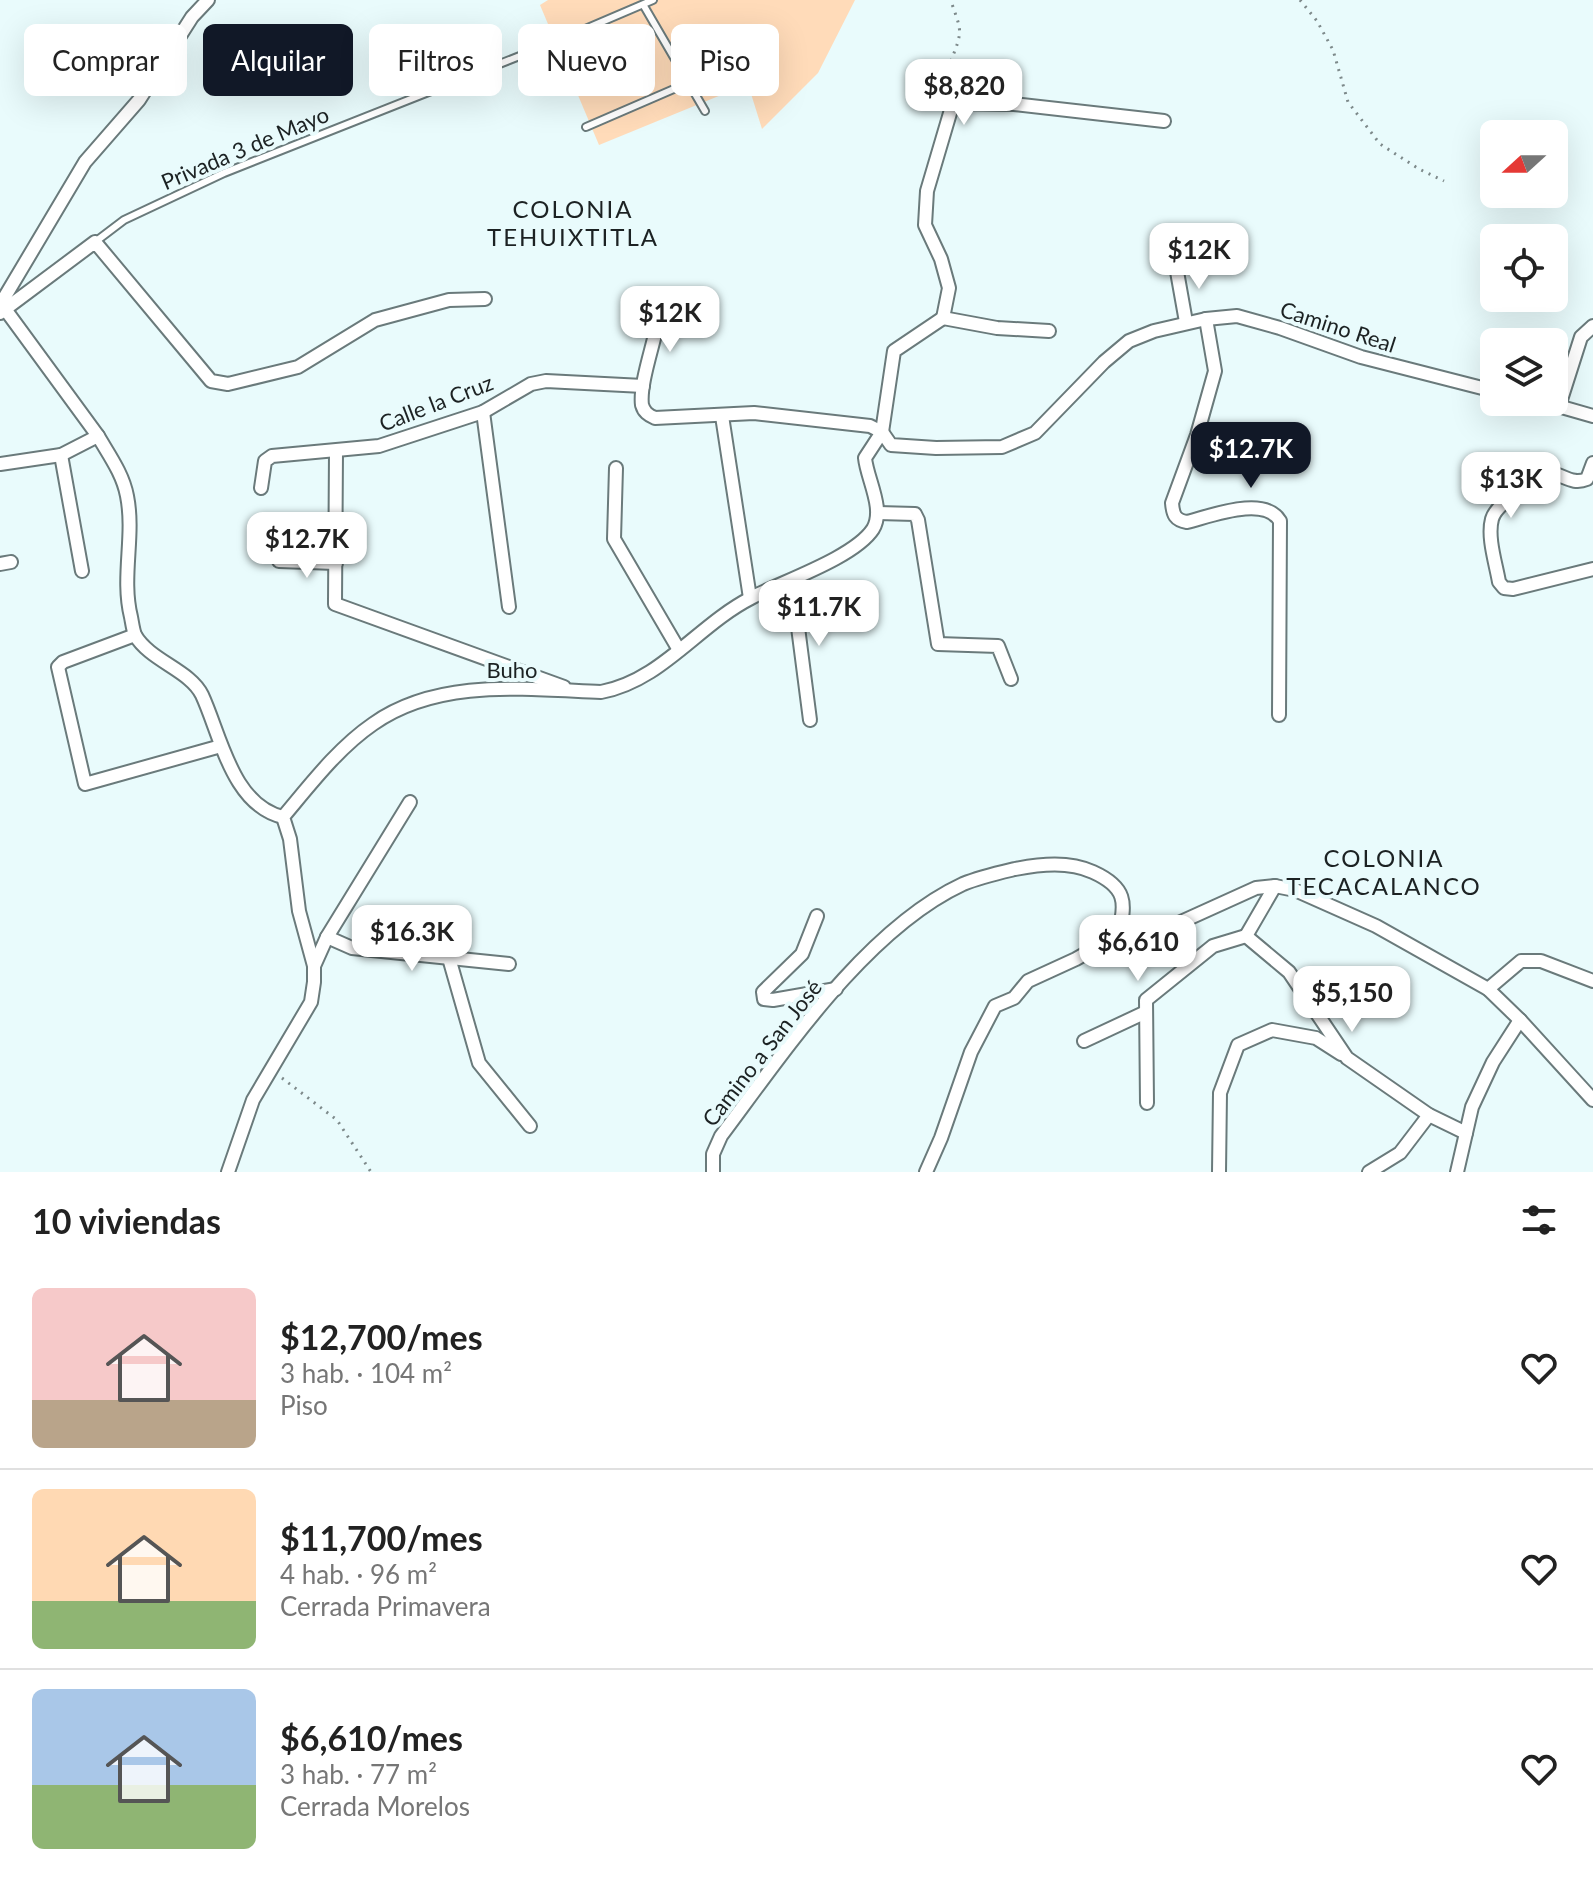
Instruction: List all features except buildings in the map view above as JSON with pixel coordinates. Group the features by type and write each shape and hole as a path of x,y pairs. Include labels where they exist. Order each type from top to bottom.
{"street":[{"path":"2,309 85,162 139,100 192,17 208,0"},
{"path":"943,318 949,288 941,259 925,225 926,202 953,103 1014,104 1164,121"},
{"path":"2,309 95,242 211,381 228,384 298,367 375,320 449,300 485,299"},
{"path":"1176,266 1186,322"},
{"path":"2,309 98,436 120,474 127,494 129,515 128,603 135,635 168,667 193,682 244,790 271,814 283,817 290,839 299,911 314,966"},
{"path":"659,315 643,386 642,407 648,415 655,418 754,413 870,426 882,432"},
{"name":"Camino Real","path":"882,432 891,445 1002,447 1035,433 1104,362 1129,341 1186,322 1237,316 1361,357 1480,387"},
{"path":"1011,679 998,646 938,644 918,520 915,514 908,512 878,513 865,458 882,432 894,351 943,318 997,328 1049,331"},
{"path":"1206,319 1215,371 1197,435 1172,503 1173,515 1179,521 1187,522 1250,507 1276,514 1280,521 1279,715"},
{"path":"1568,378 1581,337 1593,326"},
{"name":"Calle la Cruz","path":"261,488 265,461 272,456 379,446 483,412 531,384 546,381 643,386"},
{"path":"1568,409 1593,416"},
{"path":"483,412 509,607"},
{"path":"722,416 750,598"},
{"path":"0,464 61,455 98,436"},
{"path":"336,452 335,604 575,691"},
{"path":"61,455 82,571"},
{"path":"1593,463 1587,479 1581,482 1552,473 1542,478 1499,506 1491,526 1499,582 1504,588 1513,589 1593,569"},
{"path":"616,468 614,539 679,650"},
{"name":"Buho","path":"283,817 321,772 373,724 404,708 465,690 601,692 631,683 750,598 792,581 861,541 873,529 878,513"},
{"path":"279,561 336,563"},
{"path":"792,581 810,720"},
{"path":"135,635 63,662 58,667 85,784 221,746"},
{"path":"228,1172 253,1100 311,1002 314,966 327,937 410,802"},
{"name":"Camino a San José","path":"713,1172 713,1154 721,1136 804,1025 885,938 910,917 965,883 1042,864 1084,868 1112,881 1123,898 1124,912 1118,935"},
{"path":"1147,1103 1146,1000 1213,946 1246,936 1275,886"},
{"path":"926,1172 971,1052 995,1006 1014,998 1028,981 1118,935 1132,939 1150,936 1256,888 1275,886 1295,890 1376,926 1488,989 1593,1100"},
{"path":"817,916 802,954 763,992 764,999 836,989"},
{"path":"1246,936 1289,972 1347,1058"},
{"path":"327,937 352,948 509,964"},
{"path":"449,958 479,1063 530,1126"},
{"path":"1488,989 1521,961 1541,961 1593,981"},
{"path":"1084,1041 1146,1012"},
{"path":"1457,1172 1472,1107 1493,1062 1520,1020"},
{"path":"1219,1172 1220,1093 1238,1045 1272,1030 1316,1038 1429,1115 1466,1133"},
{"path":"1369,1172 1400,1153 1429,1115"}],"lane":[{"name":"Privada 3 de Mayo","path":"95,242 124,220 224,173 653,0"},
{"path":"644,6 671,51"},
{"path":"586,127 671,90"},
{"path":"697,96 705,111"}],"path":[{"path":"951,0 960,34 951,56 945,86 953,103"},
{"path":"1300,0 1317,21 1333,50 1348,102 1380,144 1444,181"},
{"path":"270,1068 337,1120 371,1172"}],"shaded area":[{"path":"548,0 855,0 818,73 762,129 752,96 779,96 779,24 671,24 671,96 719,96 599,145 578,96 655,96 655,24 548,24 540,5"}],"district":[{"name":"COLONIA TEHUIXTITLA","path":"573,224"},
{"name":"COLONIA TECACALANCO","path":"1384,873"}]}
